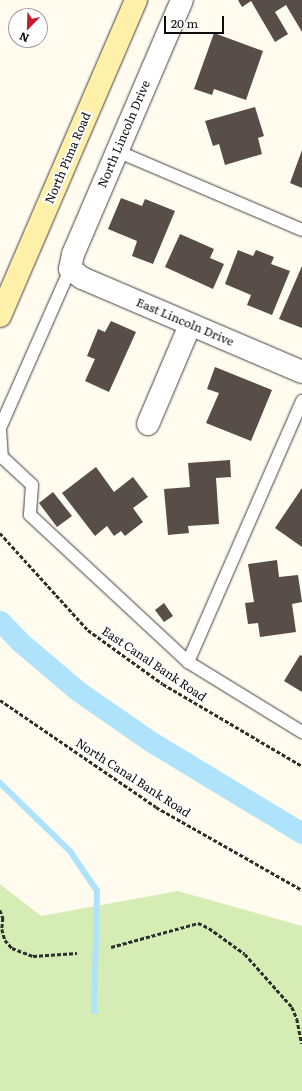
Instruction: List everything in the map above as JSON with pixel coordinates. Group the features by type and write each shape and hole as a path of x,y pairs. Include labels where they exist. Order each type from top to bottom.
{"main road":[{"name":"North Pima Road","path":"0,316 136,0"}],"street":[{"name":"North Lincoln Drive","path":"70,270 73,254 182,0"},
{"name":"East Lincoln Drive","path":"70,270 82,278 302,372"},
{"path":"148,424 190,325"}],"lane":[{"path":"117,151 302,230"},
{"path":"70,270 0,429 2,457 32,485 30,514 188,662 302,732"},
{"path":"188,662 302,401"}],"path":[{"name":"East Canal Bank Road","path":"0,533 88,630 163,684 302,766"},
{"name":"North Canal Bank Road","path":"0,700 156,807 302,890"},
{"path":"0,910 3,918 2,929 5,940 12,948 33,956 77,953"},
{"path":"111,947 198,923 209,928 245,954 292,1007 297,1019 302,1044"}],"green space":[{"path":"0,884 41,916 178,891 302,926 302,1091 0,1091"}],"building":[{"path":"238,0 302,0 302,32 286,5 275,12 288,34 275,42 251,1 242,7"},
{"path":"214,33 263,51 246,100 214,89 212,95 194,89"},
{"path":"255,107 264,136 258,138 262,154 225,165 219,144 213,146 205,121"},
{"path":"302,150 302,188 290,183"},
{"path":"121,198 142,206 145,199 175,211 153,264 132,256 137,241 108,229"},
{"path":"180,234 214,249 210,258 224,264 213,289 165,267"},
{"path":"238,250 253,256 256,250 274,257 271,264 290,271 272,315 247,305 251,295 225,284"},
{"path":"302,266 302,328 279,319"},
{"path":"111,321 136,332 109,392 85,381 95,359 87,356 98,329 105,332"},
{"path":"215,367 272,390 251,441 206,423 219,393 207,389"},
{"path":"230,460 231,477 216,478 219,524 188,526 189,533 168,535 164,489 190,487 188,463"},
{"path":"96,467 114,492 133,477 148,497 133,508 143,522 125,536 121,531 114,536 107,526 95,536 62,493"},
{"path":"302,488 302,547 275,528"},
{"path":"53,492 72,516 57,527 39,503"},
{"path":"277,560 279,577 298,575 302,602 292,604 296,632 260,637 258,623 248,624 245,603 254,602 248,564"},
{"path":"164,603 173,616 164,622 155,610"},
{"path":"300,655 302,656 302,692 284,681"}],"waterway":[{"path":"0,621 19,641 78,691 150,741 302,833"},
{"path":"0,783 70,851 97,891 94,1011"}]}
